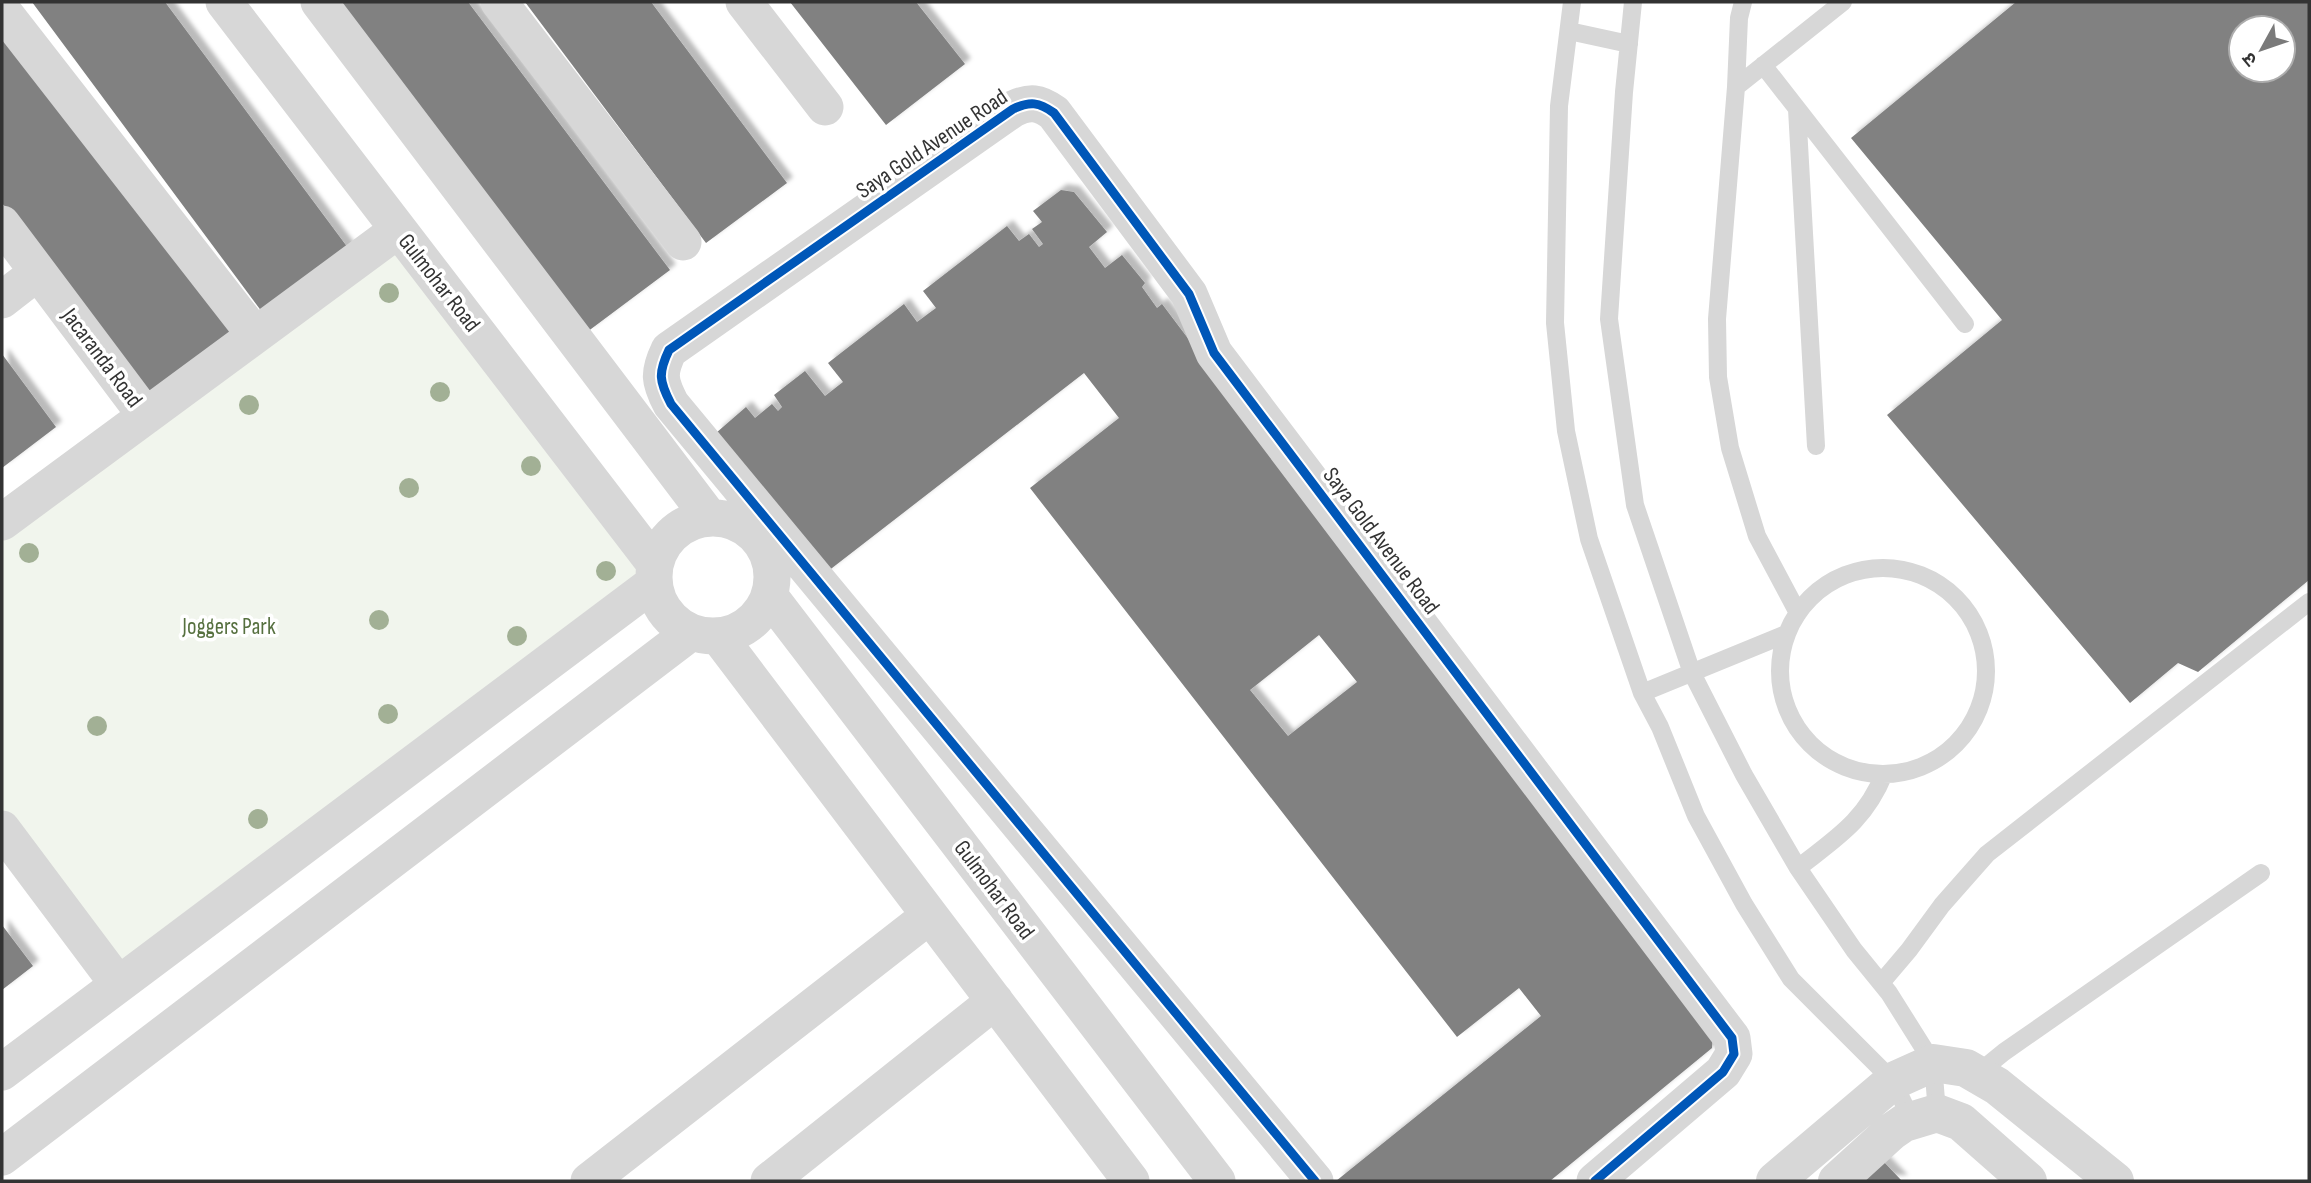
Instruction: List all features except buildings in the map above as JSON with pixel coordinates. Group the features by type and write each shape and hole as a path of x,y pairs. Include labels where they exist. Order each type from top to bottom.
{"street":[{"name":"Gulmohar Road","path":"224,2 654,573"},
{"path":"318,2 709,517"},
{"path":"499,2 683,242"},
{"path":"744,2 825,107"},
{"path":"2,10 254,335"},
{"name":"Saya Gold Avenue Road","path":"1315,1181 671,404 662,386 661,367 669,350 1013,108 1024,104 1044,105 1054,113 1189,294 1214,353 1732,1038 1734,1054 1723,1072 1595,1181"},
{"name":"Jacaranda Road","path":"2,223 146,416 2,522"},
{"path":"146,416 398,230"},
{"path":"2,300 38,272"},
{"path":"2,1157 705,635 736,633 759,618 771,598 771,558 758,537 741,523 709,517 690,522 674,531 660,548 654,573 656,597 664,611 705,635 929,916 1131,1181"},
{"path":"2,1072 654,573"},
{"name":"Gulmohar Road","path":"771,598 1204,1177"},
{"path":"2,829 118,984"},
{"path":"589,1181 929,916"},
{"path":"769,1181 995,1001"},
{"path":"1775,1181 1894,1081 1933,1063 1966,1068 1997,1086 2115,1181"},
{"path":"1837,1181 1891,1132 1925,1117 1961,1122 2028,1181"}],"lane":[{"path":"1572,2 1559,106 1555,323 1566,431 1589,539 1642,693 1660,727 1696,816 1744,904 1791,979 1894,1081 1925,1117"},
{"path":"1633,2 1609,319 1635,505 1692,673 1744,775 1798,868 1854,950 1881,982 1933,1063 1925,1117"},
{"path":"1743,2 1739,18 1737,87 1717,319 1718,377 1730,448 1757,537 1798,613"},
{"path":"1737,87 1843,2"},
{"path":"1569,31 1629,44"},
{"path":"1763,65 1965,324"},
{"path":"1797,109 1816,446"},
{"path":"1883,568 1907,571 1931,580 1951,594 1968,612 1979,635 1986,659 1980,708 1968,730 1952,748 1931,762 1909,771 1884,774 1859,771 1836,762 1815,748 1799,730 1787,708 1781,683 1781,659 1786,635 1798,613 1815,594 1835,580 1858,571 1883,568"},
{"path":"1881,982 1942,905 1987,854 2309,603"},
{"path":"1642,693 1786,635"},
{"path":"1798,868 1855,823 1876,793 1884,774"},
{"path":"1977,1074 2004,1052 2261,873"}],"green space":[{"name":"Joggers Park","path":"389,236 654,583 118,984 2,829 2,521"}],"cycle path":[{"path":"1315,1181 671,404 662,383 663,365 669,350 1013,109 1024,105 1039,105 1054,113 1189,294 1214,353 1732,1038 1734,1054 1723,1072 1595,1181"}]}
